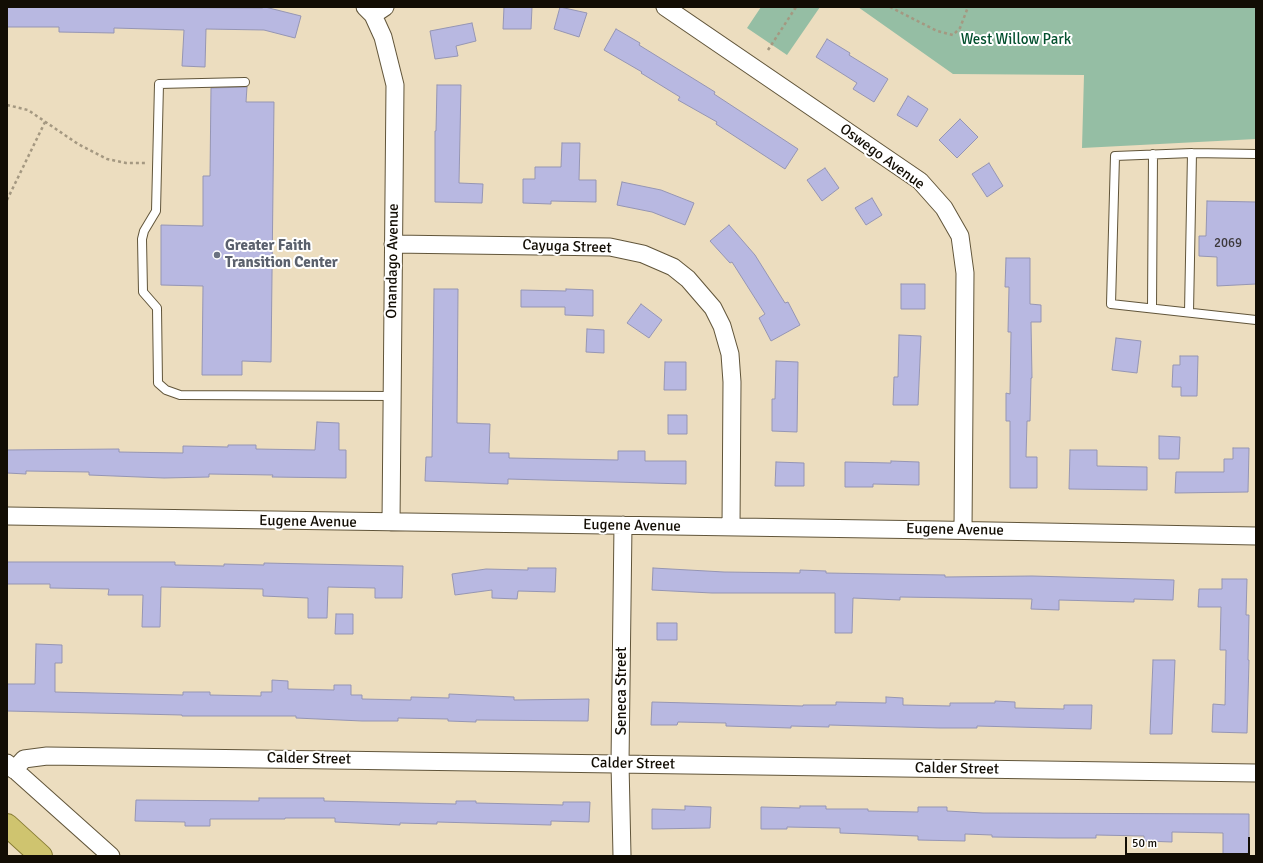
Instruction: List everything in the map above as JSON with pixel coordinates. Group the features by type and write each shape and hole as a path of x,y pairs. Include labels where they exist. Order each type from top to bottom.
{"highway":[{"path":"7,825 41,856"}],"street":[{"name":"Oswego Avenue","path":"665,7 920,181 944,208 960,236 965,273 962,530"},
{"name":"Onandago Avenue","path":"374,10 384,37 395,85 391,522"},
{"name":"Cayuga Street","path":"393,244 610,247 643,254 673,267 688,279 713,308 722,326 730,354 732,382 731,527"},
{"name":"Eugene Avenue","path":"7,516 962,530 1256,536"},
{"name":"Seneca Street","path":"622,856 620,763 623,525"},
{"name":"Calder Street","path":"11,766 24,759 47,756 620,763 1256,774"},
{"path":"11,766 111,856"}],"lane":[{"path":"245,82 159,84 156,211 144,231 142,239 143,292 157,308 158,383 166,390 180,395 391,396"},
{"path":"1256,154 1192,153 1115,156 1111,304 1256,320"},
{"path":"1189,312 1192,153"},
{"path":"1152,308 1153,154"}],"path":[{"path":"768,50 796,7"},
{"path":"890,7 938,31 953,35 960,28 968,7"},
{"path":"7,105 28,110 78,144 107,159 126,163 157,163"},
{"path":"7,200 45,122"}],"green space":[{"path":"761,7 820,7 787,55 747,28"},
{"name":"West Willow Park","path":"858,7 1256,7 1256,139 1082,148 1084,75 953,74"}],"building":[{"path":"7,7 265,7 301,16 295,38 264,30 206,29 205,67 182,66 184,30 114,28 114,33 59,32 59,27 7,27"},
{"path":"504,7 532,7 531,29 503,29"},
{"path":"560,7 587,13 579,37 554,29"},
{"path":"472,23 476,41 456,46 458,56 435,59 430,31"},
{"path":"616,29 715,92 714,94 798,149 785,169 716,124 717,122 678,100 680,97 641,73 642,72 604,50"},
{"path":"827,39 850,53 849,55 888,79 874,102 853,89 857,83 816,57"},
{"path":"437,85 461,85 459,183 483,184 482,203 435,202 435,131"},
{"name":"Greater Faith Transition Center","path":"247,87 246,102 274,102 271,362 242,361 242,375 202,375 203,286 161,285 161,225 203,226 203,176 210,176 211,88"},
{"path":"908,96 928,109 917,127 897,115"},
{"path":"960,119 978,137 957,158 939,140"},
{"path":"562,143 580,143 579,180 596,180 596,202 551,201 551,204 523,203 523,179 535,179 535,167 561,167"},
{"path":"989,163 1003,186 987,197 972,174"},
{"path":"825,168 839,188 822,201 807,180"},
{"path":"622,182 661,190 694,203 685,225 652,212 617,205"},
{"path":"872,198 882,215 866,225 855,208"},
{"path":"1207,201 1256,202 1256,284 1217,286 1217,257 1199,256 1199,236 1206,236"},
{"path":"729,225 755,255 785,303 788,302 800,325 771,341 759,318 765,314 732,262 730,263 710,241"},
{"path":"1006,258 1030,258 1030,304 1041,305 1041,322 1031,322 1032,378 1030,421 1027,421 1026,457 1037,457 1037,488 1010,488 1010,421 1006,421 1006,393 1010,394 1011,332 1008,332 1009,287 1005,287"},
{"path":"901,284 925,284 925,309 901,309"},
{"path":"434,289 458,289 457,423 490,424 489,453 509,453 509,458 618,460 618,451 645,451 645,461 686,461 686,484 508,479 508,484 425,481 426,457 432,457"},
{"path":"566,289 593,290 593,316 565,315 565,307 521,307 521,290 566,291"},
{"path":"641,304 662,320 649,338 627,323"},
{"path":"587,329 604,330 604,353 586,352"},
{"path":"899,335 921,336 918,405 893,405 894,377 898,377"},
{"path":"1116,338 1141,341 1137,373 1112,370"},
{"path":"1180,356 1198,356 1197,396 1181,396 1181,387 1172,387 1173,365 1180,365"},
{"path":"776,361 798,362 797,432 772,431 772,399 775,399"},
{"path":"665,362 686,362 686,390 664,390"},
{"path":"668,415 687,415 687,434 668,434"},
{"path":"317,422 339,423 339,450 346,450 346,478 209,474 209,477 164,478 89,475 89,472 26,471 26,474 7,473 7,450 119,449 119,452 183,453 183,446 228,447 228,445 256,445 256,449 315,450"},
{"path":"1159,436 1180,437 1179,459 1159,459"},
{"path":"1233,448 1249,448 1248,492 1175,493 1176,472 1224,472 1224,459 1233,459"},
{"path":"1070,450 1097,450 1097,466 1147,467 1147,490 1069,489"},
{"path":"891,461 919,462 919,485 873,484 873,487 845,487 845,462 891,463"},
{"path":"776,462 804,463 804,486 775,486"},
{"path":"7,562 175,562 175,565 224,566 224,564 264,565 264,563 403,566 402,598 375,598 375,588 328,587 327,618 308,618 308,598 263,596 263,589 161,587 160,627 142,627 143,595 108,595 109,589 50,588 50,584 7,584"},
{"path":"528,568 556,568 555,592 518,591 517,599 492,598 492,590 455,595 452,574 486,569 528,570"},
{"path":"653,568 724,572 800,573 800,570 826,571 826,573 945,575 945,577 1032,576 1174,580 1173,600 1134,599 1134,602 1059,600 1059,610 1031,609 1032,599 900,597 900,600 853,598 852,633 835,633 835,593 712,593 652,590"},
{"path":"1222,579 1247,579 1246,615 1249,615 1249,660 1247,733 1212,732 1213,704 1225,705 1226,650 1220,650 1221,607 1198,607 1199,589 1222,589"},
{"path":"336,614 353,614 353,634 335,634"},
{"path":"657,623 677,623 677,640 657,640"},
{"path":"36,644 62,645 62,663 55,663 55,692 183,695 183,692 210,692 210,695 261,696 261,692 272,692 272,680 288,681 288,689 334,690 334,685 351,685 351,695 362,695 362,699 411,700 411,697 449,698 449,694 514,697 514,700 589,699 588,721 476,720 476,722 448,721 448,719 398,718 398,721 362,721 296,718 296,716 182,716 7,711 7,684 35,684"},
{"path":"1153,660 1175,660 1172,734 1150,734"},
{"path":"886,697 903,698 903,705 950,706 950,703 995,703 995,701 1015,702 1015,708 1064,709 1064,705 1092,705 1091,729 977,726 977,728 940,728 829,725 829,727 791,726 791,728 726,726 726,723 678,722 677,725 651,725 652,702 803,706 836,705 836,702 886,703"},
{"path":"259,798 324,798 324,801 456,804 456,801 476,801 476,803 563,805 563,802 590,802 589,822 551,821 551,825 437,822 437,824 400,823 400,825 335,822 335,818 210,819 210,826 185,826 185,822 135,821 136,800 259,801"},
{"path":"685,806 711,807 710,828 652,829 652,809 685,810"},
{"path":"800,806 826,806 826,809 868,809 868,811 918,812 918,807 947,807 947,811 983,813 1249,814 1248,856 1223,856 1223,833 1172,832 1172,842 1144,841 1144,836 1096,835 1096,838 1058,838 992,837 992,835 965,834 965,841 918,840 918,836 840,833 840,828 787,827 787,829 761,829 761,807 800,808"}],"place":[{"name":"Greater Faith Transition Center","path":"217,255"}]}
